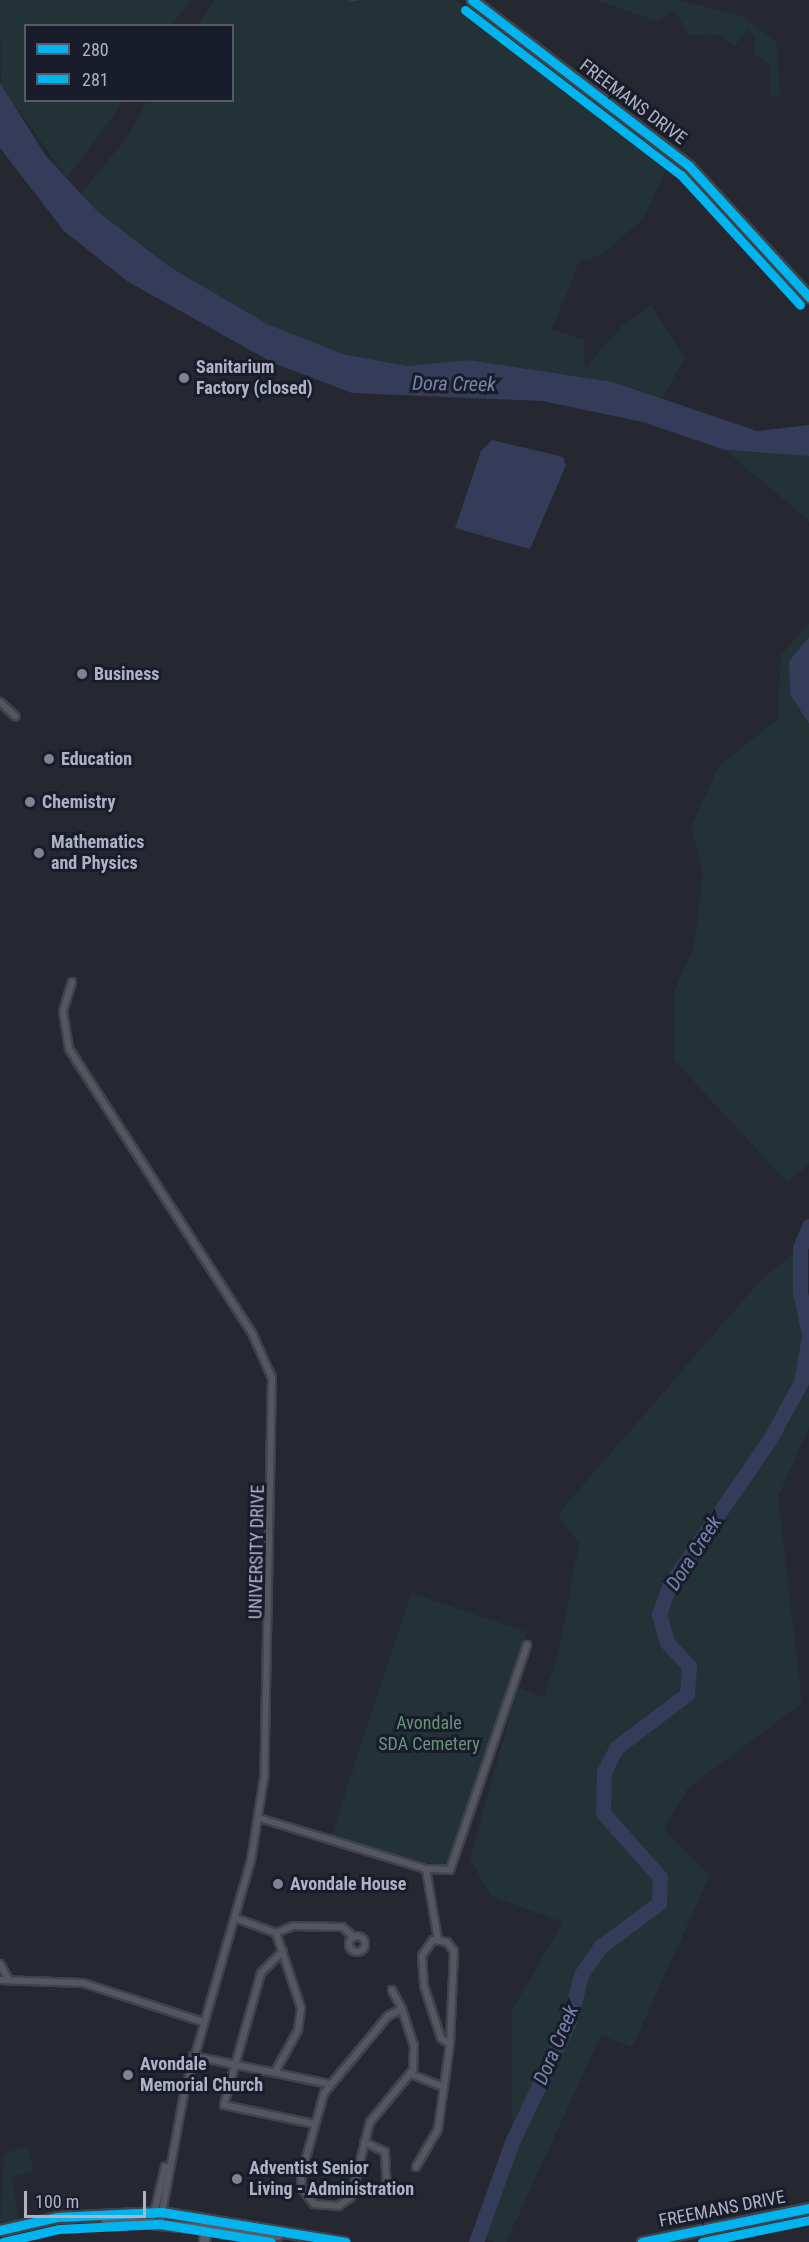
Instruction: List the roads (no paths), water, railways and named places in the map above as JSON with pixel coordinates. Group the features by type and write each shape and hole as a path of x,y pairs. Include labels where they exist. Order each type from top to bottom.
{"main road":[{"name":"FREEMANS DRIVE","path":"472,0 689,166 809,297"},
{"name":"FREEMANS DRIVE","path":"642,2242 682,2238 809,2208"},
{"path":"0,2229 67,2216 156,2217 345,2242"},
{"path":"204,2242 210,2223"},
{"path":"210,2223 210,2242"}],"street":[{"path":"0,702 15,716"},
{"name":"UNIVERSITY DRIVE","path":"72,982 63,1011 69,1049 253,1335 272,1378 267,1730 259,1818 235,1918 194,2056 156,2217"},
{"path":"259,1818 426,1869 445,1872 453,1866 527,1645"},
{"path":"416,2167 438,2129 441,2086 450,2044 454,1951 438,1940 426,1869"},
{"path":"235,1918 276,1934 293,1926 342,1927 354,1937"},
{"path":"275,2072 301,2019 276,1934"},
{"path":"438,1940 424,1947 421,1965 441,2038 450,2044"},
{"path":"283,1952 261,1973 233,2065 224,2105 314,2124"},
{"path":"0,1964 9,1980"},
{"path":"0,1980 83,1983 203,2022"},
{"path":"392,1990 402,2009 416,2059 411,2074 375,2113 364,2142 351,2197 338,2206 314,2204 302,2189 301,2175 314,2124 329,2084 388,2016 402,2009"},
{"path":"194,2056 329,2084"},
{"path":"411,2074 441,2086"},
{"path":"364,2142 385,2152 387,2193"}],"water":[{"name":"Dora Creek","path":"0,83 46,156 97,211 170,267 267,324 343,354 407,366 468,360 613,382 757,431 809,425 809,456 725,450 643,422 542,401 352,393 273,363 127,281 64,231 0,148"},
{"path":"492,440 563,457 566,465 530,549 455,528 481,451"},
{"path":"809,637 809,724 790,694 789,661"}],"waterway":[{"path":"350,0 357,0"},
{"name":"Dora Creek","path":"809,1226 800,1248 800,1292 809,1334"},
{"name":"Dora Creek","path":"476,2242 512,2142 570,2020 581,1975 600,1947 659,1903 660,1877 603,1813 604,1772 617,1747 687,1694 689,1666 667,1642 659,1614 670,1584 770,1439 801,1382 809,1336"}],"place":[{"name":"Sanitarium Factory (closed)","path":"184,378"},
{"name":"Business","path":"82,674"},
{"name":"Education","path":"49,759"},
{"name":"Chemistry","path":"30,802"},
{"name":"Mathematics and Physics","path":"39,853"},
{"name":"Avondale House","path":"278,1884"},
{"name":"Avondale Memorial Church","path":"128,2075"},
{"name":"Adventist Senior Living - Administration","path":"237,2179"}],"park label":[{"name":"Avondale SDA Cemetery","path":"429,1734"}]}
